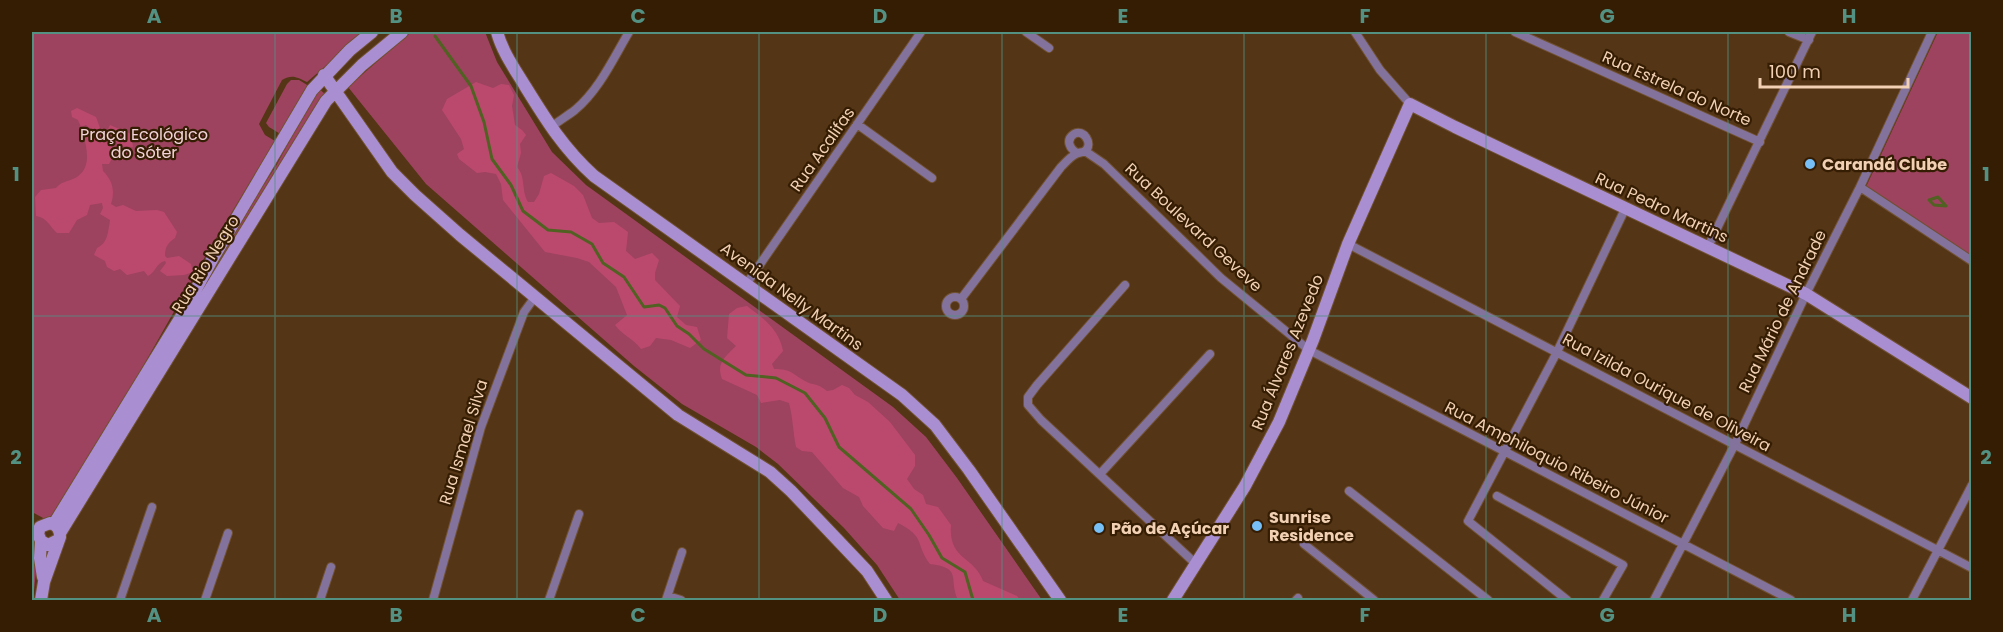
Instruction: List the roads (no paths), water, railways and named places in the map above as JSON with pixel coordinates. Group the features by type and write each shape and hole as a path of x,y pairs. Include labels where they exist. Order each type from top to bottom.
{"main road":[{"name":"Rua Rio Negro","path":"41,600 57,532 181,317 201,278 312,90 324,75 372,32"},
{"name":"Rua Rio Negro","path":"57,532 89,488 326,101 362,65 402,32"},
{"name":"Avenida Nelly Martins","path":"497,32 508,58 551,127 577,161 594,176 902,395 935,425 1060,600"},
{"path":"324,75 392,172 460,235 678,415 770,472 867,571 886,600"},
{"name":"Rua Pedro Martins","path":"1410,104 1806,294 1971,398"},
{"name":"Rua Álvares Azevedo","path":"1173,600 1245,486 1279,422 1309,350 1348,244 1410,104"},
{"path":"36,525 46,523 57,532 48,545 41,541"},
{"name":"Rua Rio Negro","path":"36,525 41,541 40,558 44,582"}],"street":[{"path":"551,127 575,110 590,95 629,32"},
{"name":"Rua Acalifas","path":"747,283 921,32"},
{"path":"1026,32 1049,48"},
{"name":"Rua Pedro Martins","path":"1355,32 1380,70 1410,104"},
{"name":"Rua Estrela do Norte","path":"1515,32 1760,142"},
{"path":"1708,246 1811,36 1789,32"},
{"name":"Rua Mário de Andrade","path":"1654,600 1735,444 1932,32"},
{"path":"857,124 932,178"},
{"name":"Rua Boulevard Geveve","path":"961,299 1061,167 1070,157 1081,152 1104,164 1221,278 1309,350"},
{"path":"1860,186 1971,261"},
{"path":"1567,600 1468,521 1557,352 1625,209"},
{"name":"Rua Izilda Ourique de Oliveira","path":"1348,244 1971,568"},
{"path":"1125,285 1037,385 1028,397 1028,405 1041,420 1196,564"},
{"name":"Rua Ismael Silva","path":"433,600 482,427 524,312 535,297"},
{"name":"Rua Amphiloquio Ribeiro Júnior","path":"1309,350 1791,600"},
{"path":"1100,474 1210,354"},
{"path":"1912,600 1971,485"},
{"path":"1349,491 1488,600"},
{"path":"1497,496 1623,565 1602,600"},
{"path":"120,600 152,507"},
{"path":"549,600 579,514"},
{"path":"205,600 228,533"},
{"path":"1304,544 1374,600"},
{"path":"681,600 667,598 682,552"},
{"path":"320,600 331,567"}],"waterway":[{"path":"435,36 471,86 484,122 492,159 511,185 523,211 548,230 571,232 592,244 603,263 624,277 644,307 659,305 665,308 677,326 704,349 746,375 776,378 805,393 825,418 839,447 911,509 942,558 965,572 973,600"},
{"path":"1938,197 1946,206 1934,205 1929,200 1938,197"}],"place":[{"name":"Carandá Clube","path":"1810,164"},
{"name":"Sunrise Residence","path":"1257,526"},
{"name":"Pão de Açúcar","path":"1099,528"}],"park label":[{"name":"Praça Ecológico do Sóter","path":"144,143"}]}
